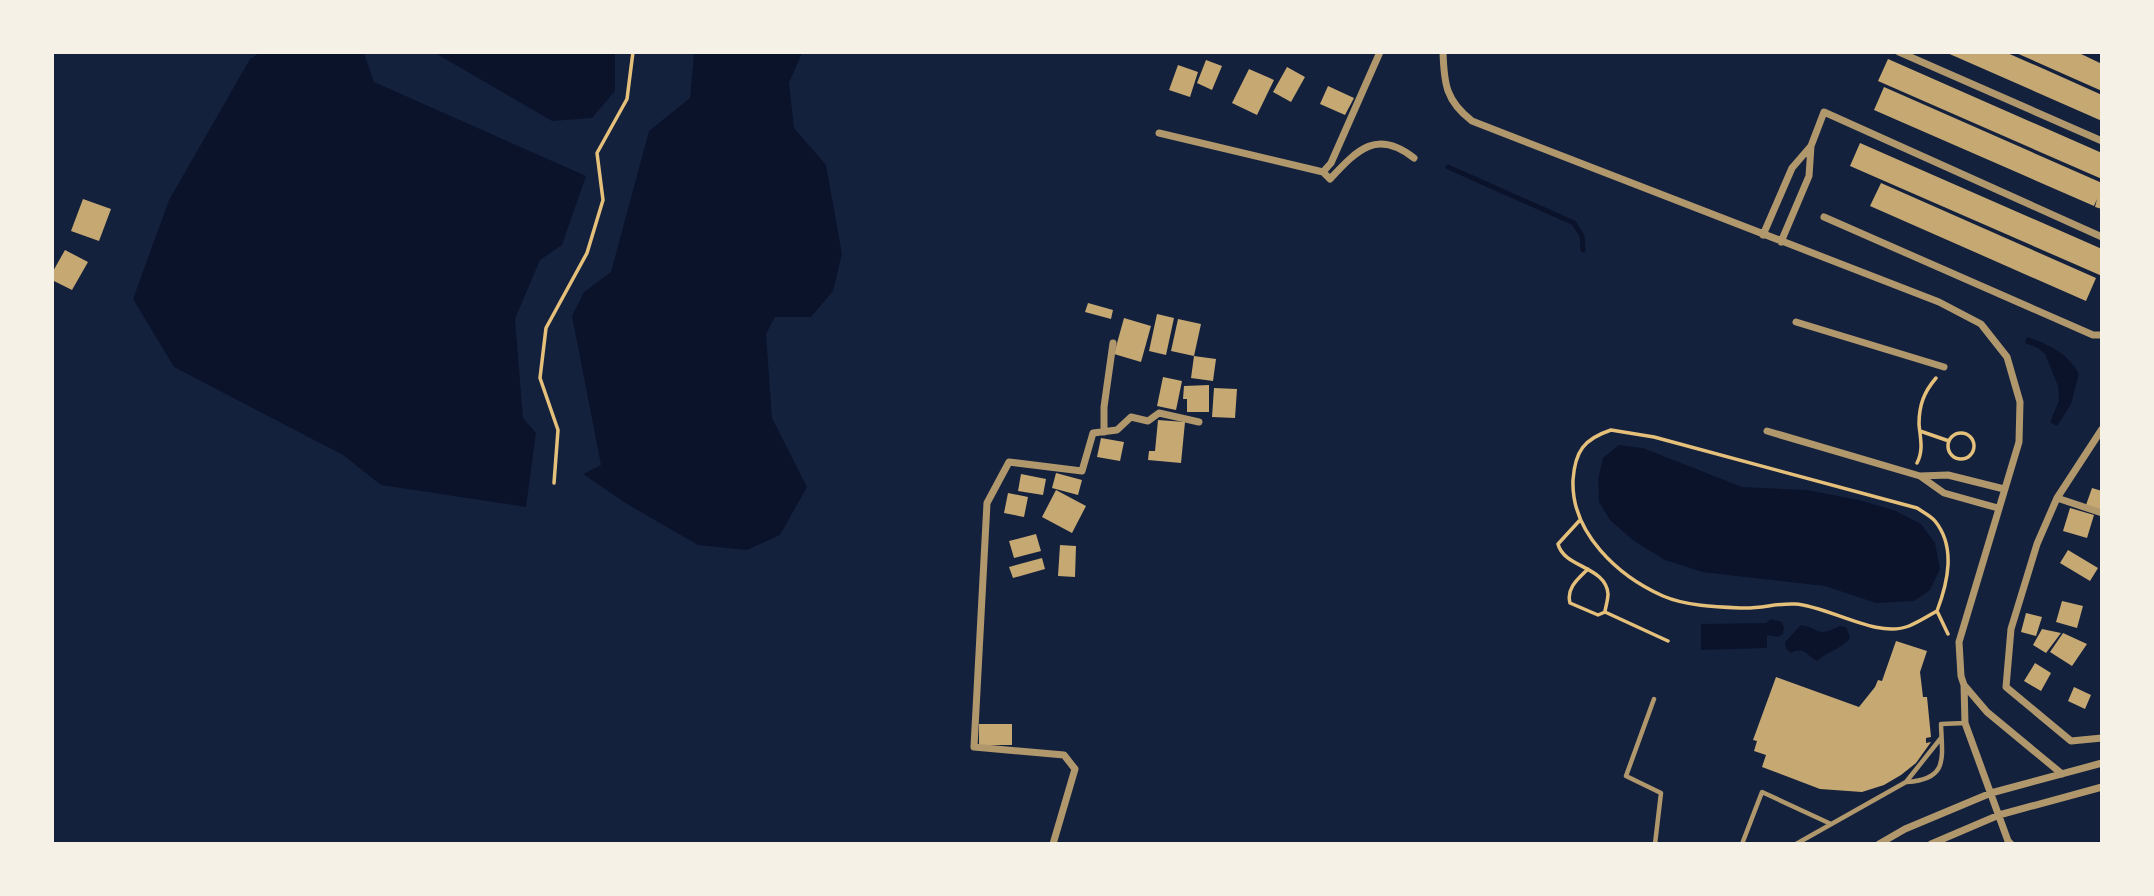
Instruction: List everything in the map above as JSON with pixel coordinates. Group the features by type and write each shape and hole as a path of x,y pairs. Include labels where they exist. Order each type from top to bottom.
{"street":[{"path":"1323,172 1331,163 1380,52"},
{"path":"1443,52 1443,77 1455,108 1472,121 1939,302 1981,324 2007,357 2021,402 2019,442 1959,642 1965,723 2009,843"},
{"path":"1899,52 2102,141"},
{"path":"1782,242 1809,176 1811,146 1824,112 2102,237"},
{"path":"1159,133 1323,172 1330,179 1354,153 1373,144 1398,146 1414,159"},
{"path":"1763,235 1792,168 1811,146"},
{"path":"1824,216 2097,335"},
{"path":"1797,322 1944,367"},
{"path":"1104,432 1104,407 1113,344"},
{"path":"1053,844 1075,769 1064,755 974,747 987,503 1009,462 1082,471 1093,433 1117,430 1131,417 1149,421 1159,413 1199,422"},
{"path":"2102,429 2057,498 2037,544 2011,629 2006,687 2071,741 2102,738"},
{"path":"1767,431 1916,475 1944,493 1998,508"},
{"path":"1916,475 1948,475 2004,489"},
{"path":"2057,498 2102,513"},
{"path":"1964,685 1987,712 2062,774"},
{"path":"1879,844 1905,829 1991,793 2102,763"},
{"path":"1931,844 1999,815 2102,787"}],"lane":[{"path":"1654,699 1626,776 1661,793 1655,844"},
{"path":"1906,782 1924,780 1936,774 1941,761 1941,724 1965,723"},
{"path":"1796,844 1906,782 1941,738"},
{"path":"1742,844 1762,792 1831,824"}],"path":[{"path":"554,483 558,430 540,378 545,328 587,253 603,200 597,153 627,99 633,52"},
{"path":"1916,475 1920,457 1920,408 1923,393 1944,367"},
{"path":"1611,430 1654,437 1917,508 1934,519 1946,539 1947,586 1937,611 1907,627 1887,629 1797,604 1744,608 1687,603 1664,596 1630,577 1607,558 1580,520 1573,485 1578,452 1593,436 1611,430"},
{"path":"1920,431 1949,441"},
{"path":"1963,434 1972,442 1973,450 1965,458 1956,458 1948,450 1949,441 1955,435 1963,434"},
{"path":"1580,520 1558,544 1567,558 1588,569 1604,582 1608,594 1605,611"},
{"path":"1588,569 1570,589 1567,595 1570,603 1598,615 1605,611"},
{"path":"1605,611 1668,641"}],"water":[{"path":"261,52 364,53 374,82 586,176 562,245 540,260 515,319 523,418 536,433 526,507 381,485 343,455 174,367 133,299 169,200 250,59"},
{"path":"435,53 615,53 615,91 592,118 552,121"},
{"path":"694,53 802,53 789,83 794,128 826,165 842,254 833,291 811,317 775,317 766,334 772,418 807,487 780,535 747,550 698,545 627,504 583,474 601,465 572,316 584,292 611,272 649,131 690,98"},
{"path":"2027,337 2057,350 2079,374 2071,404 2057,426 2050,422 2059,401 2058,386 2045,354 2025,343"},
{"path":"1619,445 1643,448 1742,487 1807,490 1859,500 1896,511 1921,524 1935,543 1940,569 1930,590 1914,601 1876,603 1825,586 1702,572 1665,560 1634,541 1610,520 1599,502 1598,480 1603,458"},
{"path":"1771,619 1782,622 1784,628 1783,634 1778,637 1767,635 1767,648 1701,650 1701,624 1766,623"},
{"path":"1801,625 1819,632 1846,627 1850,638 1817,661 1802,651 1791,653 1786,649 1785,642"}],"building":[{"path":"1945,52 2005,52 2044,69 2102,95 2102,121"},
{"path":"2014,52 2077,52 2102,64 2102,91"},
{"path":"1888,59 2102,153 2102,179 1878,81"},
{"path":"1206,60 1222,66 1212,90 1197,83"},
{"path":"1178,65 1198,72 1190,97 1169,90"},
{"path":"1287,67 1305,77 1291,102 1273,92"},
{"path":"1249,69 1274,80 1257,115 1232,103"},
{"path":"1328,86 1354,98 1345,115 1320,104"},
{"path":"1884,87 2102,183 2102,209 2095,207 2097,199 2094,206 1874,110"},
{"path":"1860,143 2102,249 2102,276 1850,166"},
{"path":"1881,183 2096,278 2086,301 1870,206"},
{"path":"83,199 111,209 99,241 71,231"},
{"path":"65,250 88,262 72,290 52,280 52,273"},
{"path":"1088,303 1113,310 1111,319 1085,312"},
{"path":"1157,314 1174,318 1166,355 1149,351"},
{"path":"1124,318 1151,326 1141,362 1114,354"},
{"path":"1178,319 1201,324 1194,356 1171,351"},
{"path":"1194,356 1216,359 1213,381 1191,378"},
{"path":"1163,377 1182,381 1176,410 1157,406"},
{"path":"1209,385 1209,412 1187,412 1187,399 1183,399 1184,386"},
{"path":"1214,388 1237,389 1235,418 1212,417"},
{"path":"1158,420 1185,422 1181,463 1148,460 1149,451 1155,451"},
{"path":"1101,438 1124,442 1120,461 1097,457"},
{"path":"1056,473 1082,480 1078,495 1052,488"},
{"path":"1021,474 1046,479 1043,495 1018,491"},
{"path":"2092,488 2102,491 2102,510 2086,505"},
{"path":"1056,490 1086,506 1072,533 1042,517"},
{"path":"1008,493 1028,497 1024,517 1004,513"},
{"path":"2070,508 2094,515 2087,538 2063,531"},
{"path":"1036,534 1041,551 1014,558 1009,541"},
{"path":"1060,545 1076,546 1075,577 1058,576"},
{"path":"2068,550 2098,568 2090,581 2060,563"},
{"path":"1042,558 1045,569 1013,578 1009,567"},
{"path":"2062,601 2083,606 2077,628 2056,622"},
{"path":"2026,613 2042,617 2036,636 2021,632"},
{"path":"2042,629 2061,633 2046,653 2033,645"},
{"path":"2063,633 2087,644 2072,666 2050,652"},
{"path":"1896,641 1927,651 1920,672 1923,697 1927,697 1931,737 1926,738 1926,743 1931,742 1916,763 1884,785 1862,792 1820,789 1762,767 1766,755 1754,751 1757,741 1753,740 1776,677 1859,707 1878,680 1882,681"},
{"path":"2035,663 2051,673 2041,691 2024,681"},
{"path":"2074,687 2091,695 2085,709 2068,701"},
{"path":"979,724 1012,724 1012,745 979,745"}],"waterway":[{"path":"1448,167 1574,223 1582,236 1583,250"}]}
